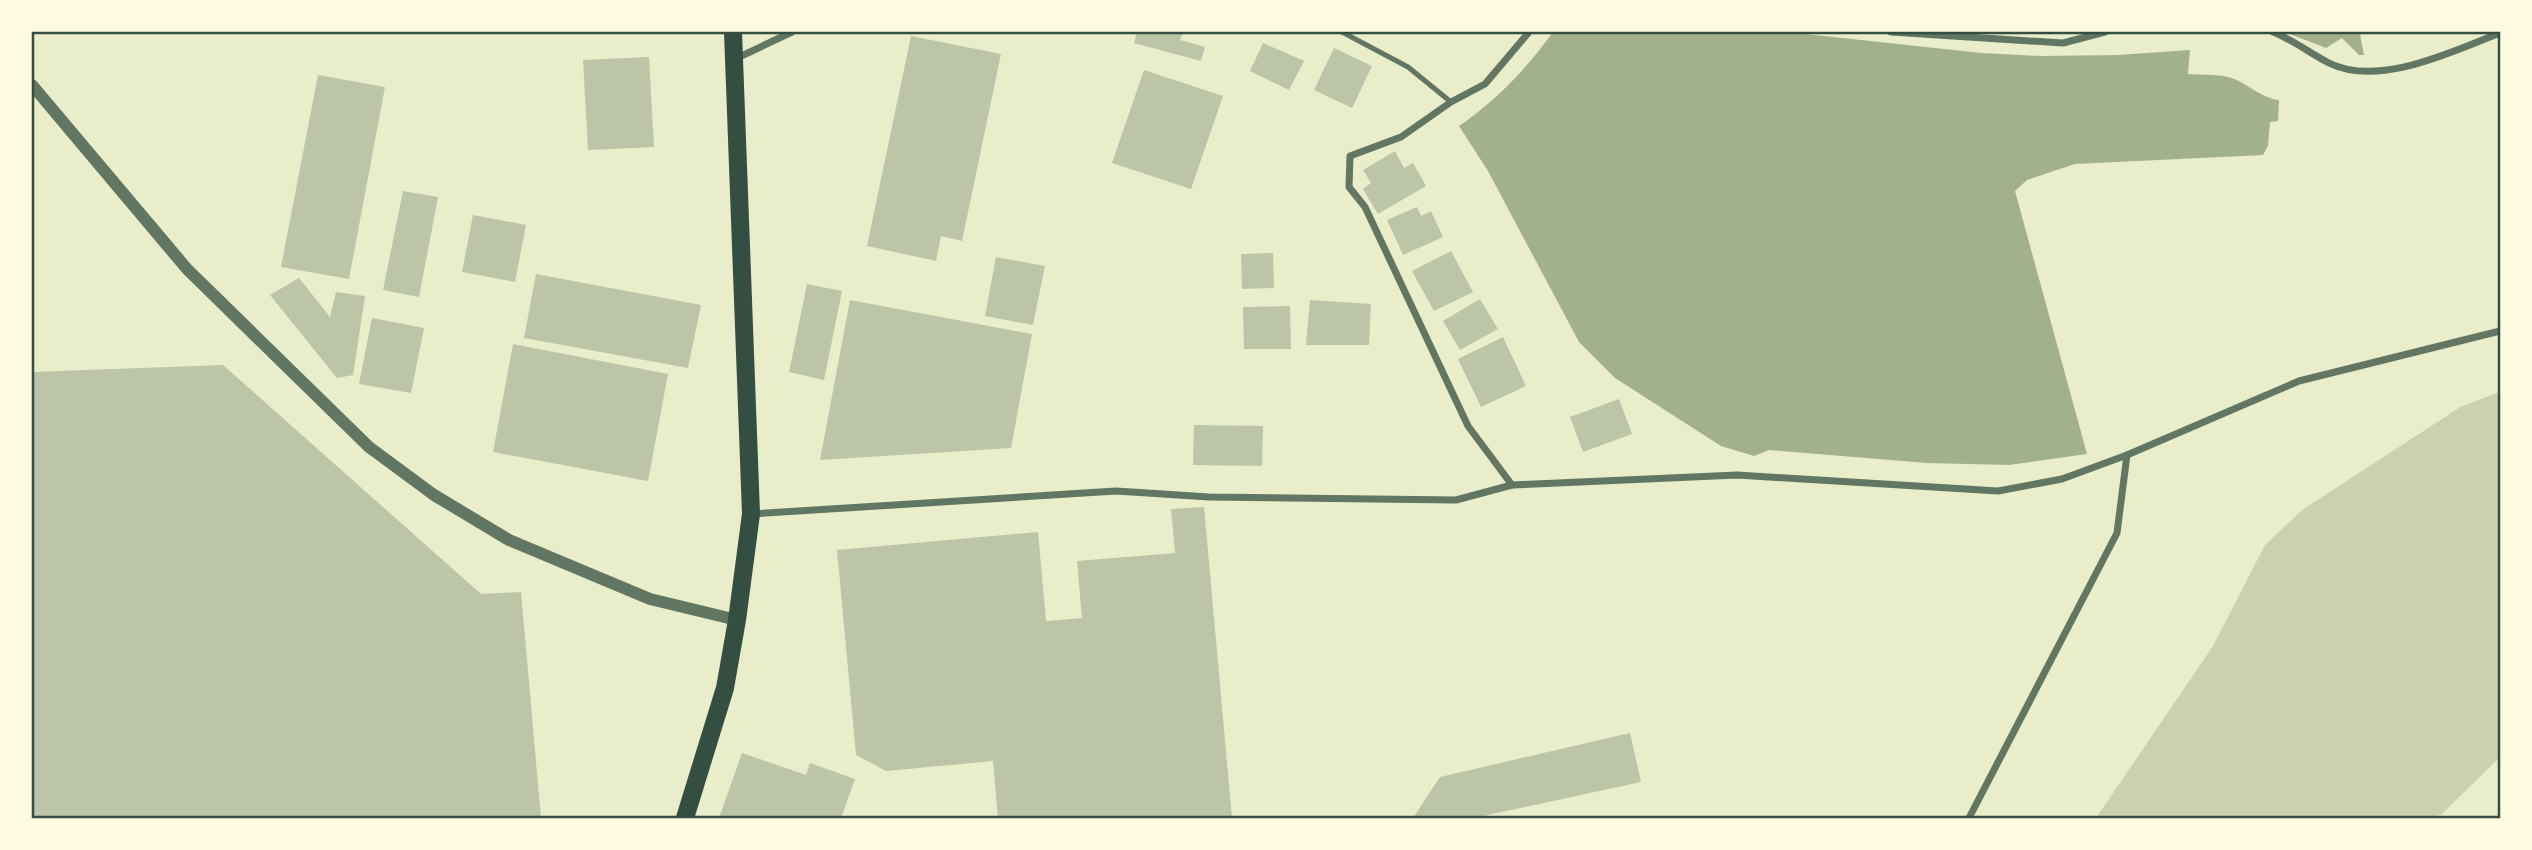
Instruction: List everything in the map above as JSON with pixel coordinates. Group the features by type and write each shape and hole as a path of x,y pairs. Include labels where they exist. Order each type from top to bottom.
{"main road":[{"path":"685,818 725,688 751,514 733,32"}],"street":[{"path":"735,60 792,32"},
{"path":"1513,485 1468,426 1365,207 1349,187 1350,156 1401,137 1451,102 1485,84 1529,32"},
{"path":"1891,32 2063,43 2105,32"},
{"path":"2273,32 2294,41 2330,64 2359,73 2398,69 2501,33"},
{"path":"32,85 187,269 369,446 434,495 509,540 650,599 737,620"},
{"path":"751,514 1116,491 1209,497 1456,500 1513,485 1737,475 1998,491 2062,479 2127,455 2299,381 2501,331"},
{"path":"1969,818 2117,533 2127,455"}],"lane":[{"path":"1342,32 1408,67 1451,102"}],"shaded area":[{"path":"1553,32 1787,32 1981,53 2041,56 2190,50 2188,74 2228,77 2279,100 2278,121 2270,122 2268,146 2263,155 2075,164 2027,180 2015,191 2087,454 2009,465 1927,463 1769,450 1754,456 1721,446 1615,378 1579,342 1488,171 1459,126 1486,106 1510,83"},
{"path":"2285,32 2366,32 2360,35 2364,55 2359,55 2342,38 2326,48"},
{"path":"2500,392 2500,757 2442,814 2430,818 2096,818 2213,646 2265,545 2302,510 2462,406"}],"building":[{"path":"1137,32 1183,32 1180,40 1205,47 1201,61 1134,43"},
{"path":"911,36 1001,54 962,241 941,236 936,261 867,246"},
{"path":"1263,43 1304,61 1289,90 1250,71"},
{"path":"1334,48 1372,66 1352,108 1314,90"},
{"path":"649,57 654,147 588,150 583,60"},
{"path":"1144,70 1223,96 1191,189 1112,163"},
{"path":"318,75 385,87 349,279 281,267"},
{"path":"1395,151 1404,168 1413,163 1426,186 1378,214 1363,189 1371,183 1363,170"},
{"path":"403,191 438,197 419,297 383,290"},
{"path":"1417,207 1421,216 1431,211 1443,237 1403,255 1387,220"},
{"path":"473,215 526,225 515,282 462,272"},
{"path":"1451,251 1473,292 1434,311 1412,271"},
{"path":"1273,253 1274,288 1242,289 1241,254"},
{"path":"996,257 1045,266 1033,325 985,316"},
{"path":"536,274 701,305 688,368 524,338"},
{"path":"299,278 330,317 336,292 365,296 353,375 337,378 270,295"},
{"path":"807,284 842,291 824,380 789,372"},
{"path":"1480,299 1498,329 1460,350 1443,321"},
{"path":"850,300 1032,334 1011,448 820,460"},
{"path":"1310,300 1371,304 1369,345 1306,345"},
{"path":"1290,306 1291,349 1244,349 1243,307"},
{"path":"372,318 424,328 411,393 359,384"},
{"path":"1503,337 1526,386 1481,407 1458,359"},
{"path":"513,344 668,374 648,481 493,452"},
{"path":"223,365 481,594 521,592 541,818 32,818 32,372"},
{"path":"1619,399 1632,434 1583,452 1570,417"},
{"path":"1194,425 1263,426 1262,466 1193,465"},
{"path":"1204,507 1232,818 998,818 993,761 886,771 856,755 837,550 1038,532 1046,621 1082,618 1077,561 1175,553 1171,509"},
{"path":"1630,733 1641,782 1474,818 1413,818 1440,777"},
{"path":"742,753 806,775 810,763 855,779 841,818 719,818"}]}
